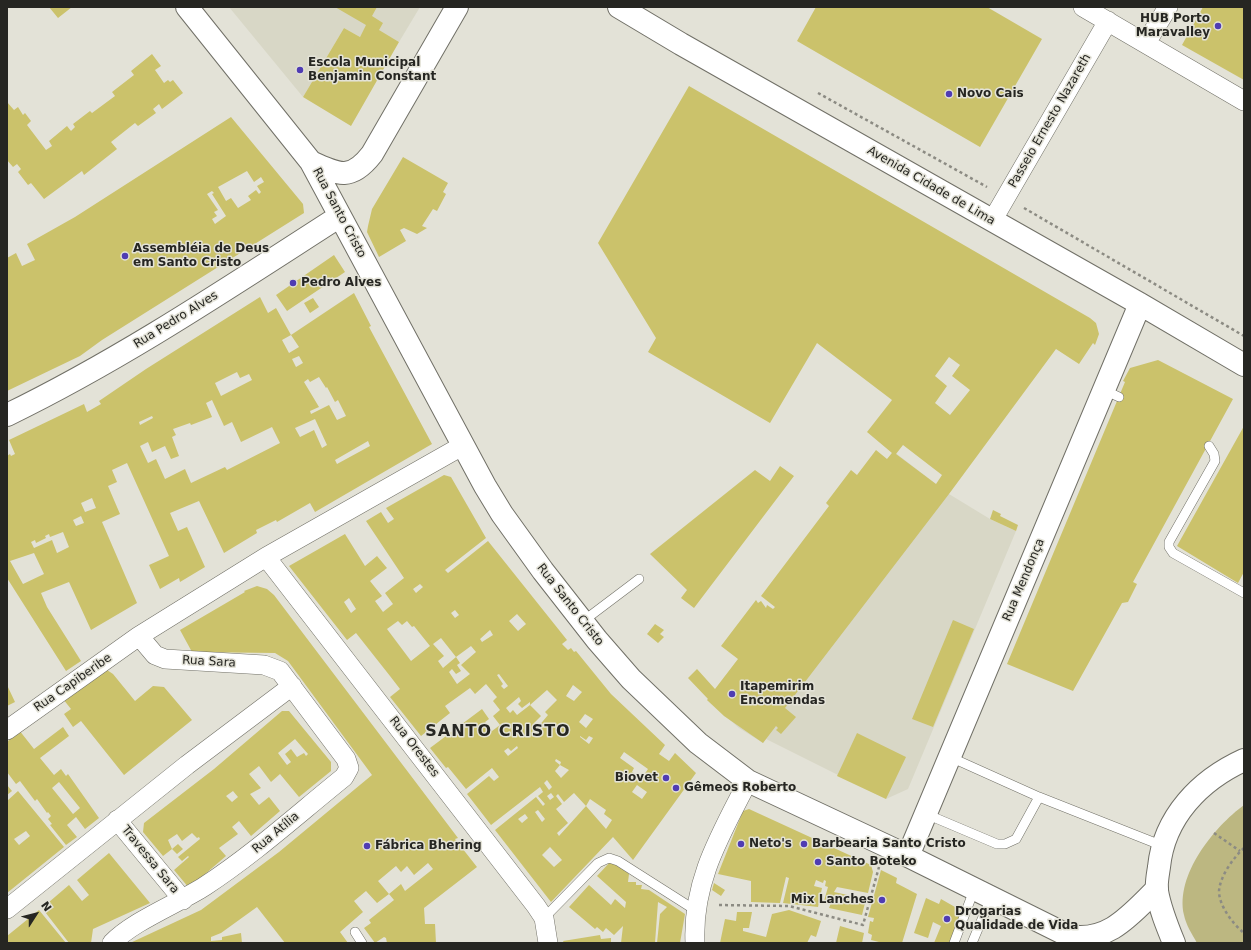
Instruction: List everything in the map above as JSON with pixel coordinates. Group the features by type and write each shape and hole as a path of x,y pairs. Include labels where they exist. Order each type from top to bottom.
{"main road":[{"name":"Rua Santo Cristo","path":"187,7 311,162 462,446 502,514 582,622 631,679 698,743 748,781 908,856 1069,936 1085,937 1102,934 1123,922 1157,889"},
{"path":"311,162 332,172 342,174 352,172 364,164 457,7"},
{"name":"Avenida Cidade de Lima","path":"619,7 688,48 1140,304 1244,365"},
{"name":"Rua Pedro Alves","path":"7,415 65,387 139,344 340,216"},
{"name":"Rua Mendonça","path":"908,856 948,756 1112,393 1140,304"},
{"path":"1174,943 1167,926 1157,889 1162,846 1174,819 1191,797 1219,773 1244,760"}],"street":[{"path":"1083,7 1244,101"},
{"path":"1146,43 1168,7"},
{"name":"Passeio Ernesto Nazareth","path":"992,221 1108,21"},
{"path":"139,636 266,557 462,446"},
{"name":"Rua Orestes","path":"266,557 544,918 548,943"},
{"name":"Rua Sara","path":"139,636 160,658 270,666 280,671 292,686"},
{"name":"Rua Capiberibe","path":"7,730 139,636"},
{"path":"7,909 187,765 292,686"},
{"name":"Rua Atília","path":"112,943 130,928 183,900 239,863 347,773 349,764 346,758 292,686"},
{"path":"695,943 695,910 706,868 748,781"},
{"name":"Travessa Sara","path":"117,820 183,900"}],"lane":[{"path":"1208,446 1214,454 1215,461 1169,542 1169,547 1173,553 1244,593"},
{"path":"582,622 638,579"},
{"path":"948,756 1039,797 1162,846"},
{"path":"924,814 997,844 1006,844 1016,839 1039,797"},
{"path":"544,918 598,863 609,858 624,864 695,910"},
{"path":"954,943 983,894"},
{"path":"972,943 983,894"},
{"path":"355,932 362,943"}],"path":[{"path":"811,90 1006,197 1244,336"},
{"path":"1214,833 1240,851"},
{"path":"717,912 719,904 789,906 863,925 885,846"},
{"path":"1244,848 1240,851 1229,867 1221,883 1219,892 1224,907 1231,919 1244,933"}],"shaded area":[{"name":"Escola Municipal Benjamin Constant","path":"229,7 420,7 399,42 367,24 360,37 344,28 303,97"},
{"path":"893,451 949,494 990,519 1016,531 908,789 886,799 766,739 763,743 739,728 707,700 846,518"},
{"path":"1244,805 1244,943 1197,943 1184,915 1183,900 1185,884 1199,853 1209,839 1232,814"}],"building":[{"path":"49,7 72,7 58,18"},
{"path":"335,7 377,7 372,16 383,23 379,30 399,42 351,126 303,97 344,28 360,37 366,25"},
{"name":"Novo Cais","path":"816,7 987,7 1042,39 980,147 797,41"},
{"name":"HUB Porto Maravalley","path":"1203,7 1244,7 1244,80 1182,45"},
{"path":"152,54 161,66 155,70 164,83 168,80 170,82 173,80 183,93 162,109 159,104 153,109 156,113 138,126 135,123 111,142 117,149 84,175 82,171 44,199 31,183 28,185 18,172 21,169 17,164 13,167 7,160 7,102 14,110 18,107 23,115 25,113 31,121 27,125 46,150 52,146 49,141 67,126 71,131 75,127 73,124 90,111 92,113 115,96 112,92 134,75 131,71"},
{"path":"689,86 1090,318 1096,323 1099,334 1095,345 1093,343 1079,364 1056,349 949,494 785,708 796,717 781,734 776,730 778,728 776,726 763,743 724,716 707,700 708,699 688,678 697,669 715,689 738,659 721,646 756,600 758,603 761,601 766,608 767,605 773,609 775,607 761,596 829,506 826,503 851,470 857,475 876,450 887,459 892,453 867,432 892,400 817,343 770,423 648,352 656,338 598,243","holes":["949,357 960,365 952,376 970,390 950,415 935,403 947,386 935,376","903,445 942,475 936,484 896,454"]},
{"path":"231,117 303,204 304,213 102,340 80,356 7,391 7,258 16,253 22,266 35,260 27,244 75,217","holes":["247,171 254,182 261,177 264,182 257,186 261,192 259,194 256,190 248,196 251,200 238,208 231,198 226,201 218,187","212,191 214,193 212,194 226,216 215,224 212,219 217,216 214,212 218,210 207,194"]},
{"path":"403,157 448,183 443,192 446,194 437,211 433,209 422,226 427,228 417,234 404,228 400,230 406,241 379,257 367,232 372,209"},
{"path":"334,255 345,272 287,311 276,295"},
{"path":"354,293 371,326 369,327 432,444 315,512 310,503 277,522 276,520 256,530 257,533 224,553 199,501 170,513 178,531 187,527 205,567 180,582 179,578 160,589 149,565 169,556 127,463 112,470 117,482 108,486 120,514 102,522 137,603 91,630 69,582 41,593 47,607 81,661 66,671 7,578 7,456 10,454 11,456 15,454 9,440 84,404 87,412 101,404 99,401 146,369 260,297 268,313 276,308 291,335","holes":["291,335 299,347 289,353 282,340","299,356 303,363 296,367 292,359","237,372 240,378 249,374 252,380 221,396 215,383","319,377 326,388 327,387 335,402 338,400 346,416 337,420 329,405 311,414 310,411 319,407 304,382 308,379 310,382","212,400 224,426 232,422 241,442 272,427 280,443 227,470 225,467 191,483 185,469 165,479 156,459 148,463 140,446 148,442 152,452 165,446 171,459 179,456 172,437 176,435 173,429 190,423 191,425 212,417 206,403","152,416 153,418 140,425 139,422","315,419 327,445 322,448 314,430 300,437 295,428","368,441 370,446 337,464 335,460","92,498 96,508 85,512 81,503","81,516 84,523 76,526 73,520","63,532 69,547 57,553 52,540 34,548 31,542 35,540 36,543 46,538 45,536 49,534 50,537","34,553 44,574 23,584 10,561"]},
{"path":"313,298 319,307 310,313 304,303"},
{"path":"1158,360 1233,399 1133,582 1137,584 1128,602 1122,603 1073,691 1007,664 1125,382 1123,381 1130,368"},
{"path":"1244,426 1244,572 1238,583 1177,546"},
{"path":"780,466 794,476 694,608 681,598 687,590 650,554 755,470 770,481"},
{"path":"444,475 451,477 486,538 445,570 448,573 488,541 567,640 562,644 568,650 571,648 574,652 576,651 611,694 665,745 659,754 669,761 675,753 696,773 633,860 613,837 551,902 495,830 536,797 543,806 545,804 538,796 543,792 540,787 491,825 467,794 489,776 494,781 499,777 492,768 466,789 430,748 482,709 489,719 485,722 492,731 500,725 493,716 500,710 493,701 497,697 486,684 475,694 470,688 445,706 450,713 421,736 390,697 400,689 390,676 356,633 347,640 289,566 345,534 365,566 377,556 387,568 370,581 382,596 375,601 383,612 393,604 385,593 404,578 366,521 381,512 388,523 394,519 386,508","holes":["420,584 423,587 416,593 413,589","349,598 356,609 351,613 344,602","455,610 459,615 455,618 451,613","517,614 526,624 518,631 509,621","398,621 402,625 407,621 412,627 414,626 430,646 411,661 387,629","490,630 493,635 482,642 480,639","441,638 456,657 443,668 438,661 444,656 433,644","471,646 476,652 461,665 470,674 457,684 449,672 452,669 456,674 461,671 457,665 460,663 456,657","499,674 508,686 504,689 501,686 503,684 497,675","573,685 582,692 574,701 566,696","547,690 557,700 545,712 548,715 538,727 534,723 541,716 530,705","519,697 521,701 518,704 522,708 530,702 530,705 517,715 513,710 510,713 506,708","585,714 593,719 586,728 579,722","580,736 586,740 589,736 593,738 589,744","517,746 518,748 508,756 504,751 508,748 511,751","624,752 648,769 642,778 632,772 634,768 620,758","556,759 561,762 560,765 555,761","560,765 569,770 561,778 555,771","547,780 552,787 549,790 544,783","637,785 647,792 642,799 632,792","551,793 554,797 550,800 547,796","574,793 586,806 559,836 557,833 568,823 556,809 562,804 556,796 558,794 564,802","590,799 606,810 604,814 612,820 606,829 586,806","538,810 545,819 542,822 535,812","525,814 528,818 522,823 518,819","550,847 562,860 554,867 542,855"]},
{"path":"993,510 1001,514 1000,516 1018,525 1016,531 990,519"},
{"path":"257,586 267,589 274,595 458,838 455,839 477,867 424,908 425,924 435,924 436,943 387,943 386,938 384,937 375,943 364,928 371,923 369,920 394,900 389,894 377,903 366,891 354,901 363,912 340,932 348,943 285,943 257,907 221,933 211,937 211,941 222,940 222,937 241,933 242,943 130,943 201,910 279,852 372,775 288,661 275,653 192,652 180,630 245,592 244,591","holes":["428,863 433,869 405,891 401,884 389,894 378,881 396,866 401,872 407,866 414,875"]},
{"path":"953,620 974,629 933,727 912,719"},
{"path":"655,624 664,630 660,634 664,637 658,643 647,634"},
{"path":"107,670 113,674 135,701 153,686 164,687 192,720 124,775 81,721 73,727 64,714 71,709 63,699"},
{"path":"7,685 15,702 7,706"},
{"path":"282,711 289,711 331,762 331,771 299,797 280,774 271,782 259,766 249,774 261,788 250,794 259,805 269,797 280,811 251,836 239,821 232,827 238,834 219,848 226,856 189,888 174,870 189,857 188,856 182,861 178,857 200,839 199,837 197,838 192,833 182,841 177,834 168,840 172,849 163,856 143,832 144,823 214,769","holes":["295,739 308,754 306,756 304,753 297,757 291,749 285,754 291,762 287,765 278,753","233,791 238,797 232,802 226,796"]},
{"path":"63,727 69,736 40,758 54,775 61,769 66,776 68,774 99,818 85,829 76,817 67,825 77,837 66,845 50,825 52,824 48,819 51,816 48,812 47,813 37,799 35,801 20,781 16,784 7,772 7,742 19,730 34,749","holes":["59,782 80,808 73,814 52,788"]},
{"path":"857,733 906,757 886,799 837,776"},
{"path":"7,785 12,791 7,795"},
{"path":"18,791 64,847 7,893 7,801","holes":["26,831 30,836 19,845 14,839"]},
{"path":"749,809 871,865 873,872 868,893 837,887 834,892 866,899 862,915 829,908 831,903 824,901 828,887 825,886 826,881 824,880 823,883 816,880 814,886 822,888 818,907 783,903 789,878 786,877 780,903 751,902 751,881 718,874 743,811"},
{"path":"178,844 183,849 177,854 172,849"},
{"path":"109,853 150,903 93,929 91,943 69,943 42,908 69,885 82,901 89,895 77,880"},
{"path":"612,860 629,874 628,882 636,882 636,885 642,885 641,889 649,890 685,914 680,943 657,943 660,914 667,907 658,902 655,943 621,943 623,926 614,935 606,928 603,932 597,927 595,929 569,907 589,885 611,905 615,899 625,908 626,902 597,876"},
{"path":"881,870 897,878 896,883 917,894 902,943 878,943 879,942 871,940 872,935 868,933 870,921 873,922 874,918 868,917"},
{"path":"714,883 725,890 721,896 712,890"},
{"path":"926,898 939,904 941,899 962,911 951,943 934,943 941,926 933,922 928,938 914,933"},
{"path":"39,910 66,943 7,943 7,936"},
{"path":"789,910 821,921 816,937 811,935 807,943 720,943 725,919 736,921 737,912 752,912 749,928 743,928 743,931 766,937 772,914"},
{"path":"840,926 864,933 862,943 836,943"},
{"path":"600,935 601,939 611,938 611,943 564,943 563,941"}],"place":[{"name":"HUB Porto Maravalley","path":"1218,26"},
{"name":"Escola Municipal Benjamin Constant","path":"300,70"},
{"name":"Novo Cais","path":"949,94"},
{"name":"Assembléia de Deus em Santo Cristo","path":"125,256"},
{"name":"Pedro Alves","path":"293,283"},
{"name":"Itapemirim Encomendas","path":"732,694"},
{"name":"Biovet","path":"666,778"},
{"name":"Gêmeos Roberto","path":"676,788"},
{"name":"Neto's","path":"741,844"},
{"name":"Barbearia Santo Cristo","path":"804,844"},
{"name":"Fábrica Bhering","path":"367,846"},
{"name":"Santo Boteko","path":"818,862"},
{"name":"Mix Lanches","path":"882,900"},
{"name":"Drogarias Qualidade de Vida","path":"947,919"}],"district":[{"name":"SANTO CRISTO","path":"498,732"}]}
